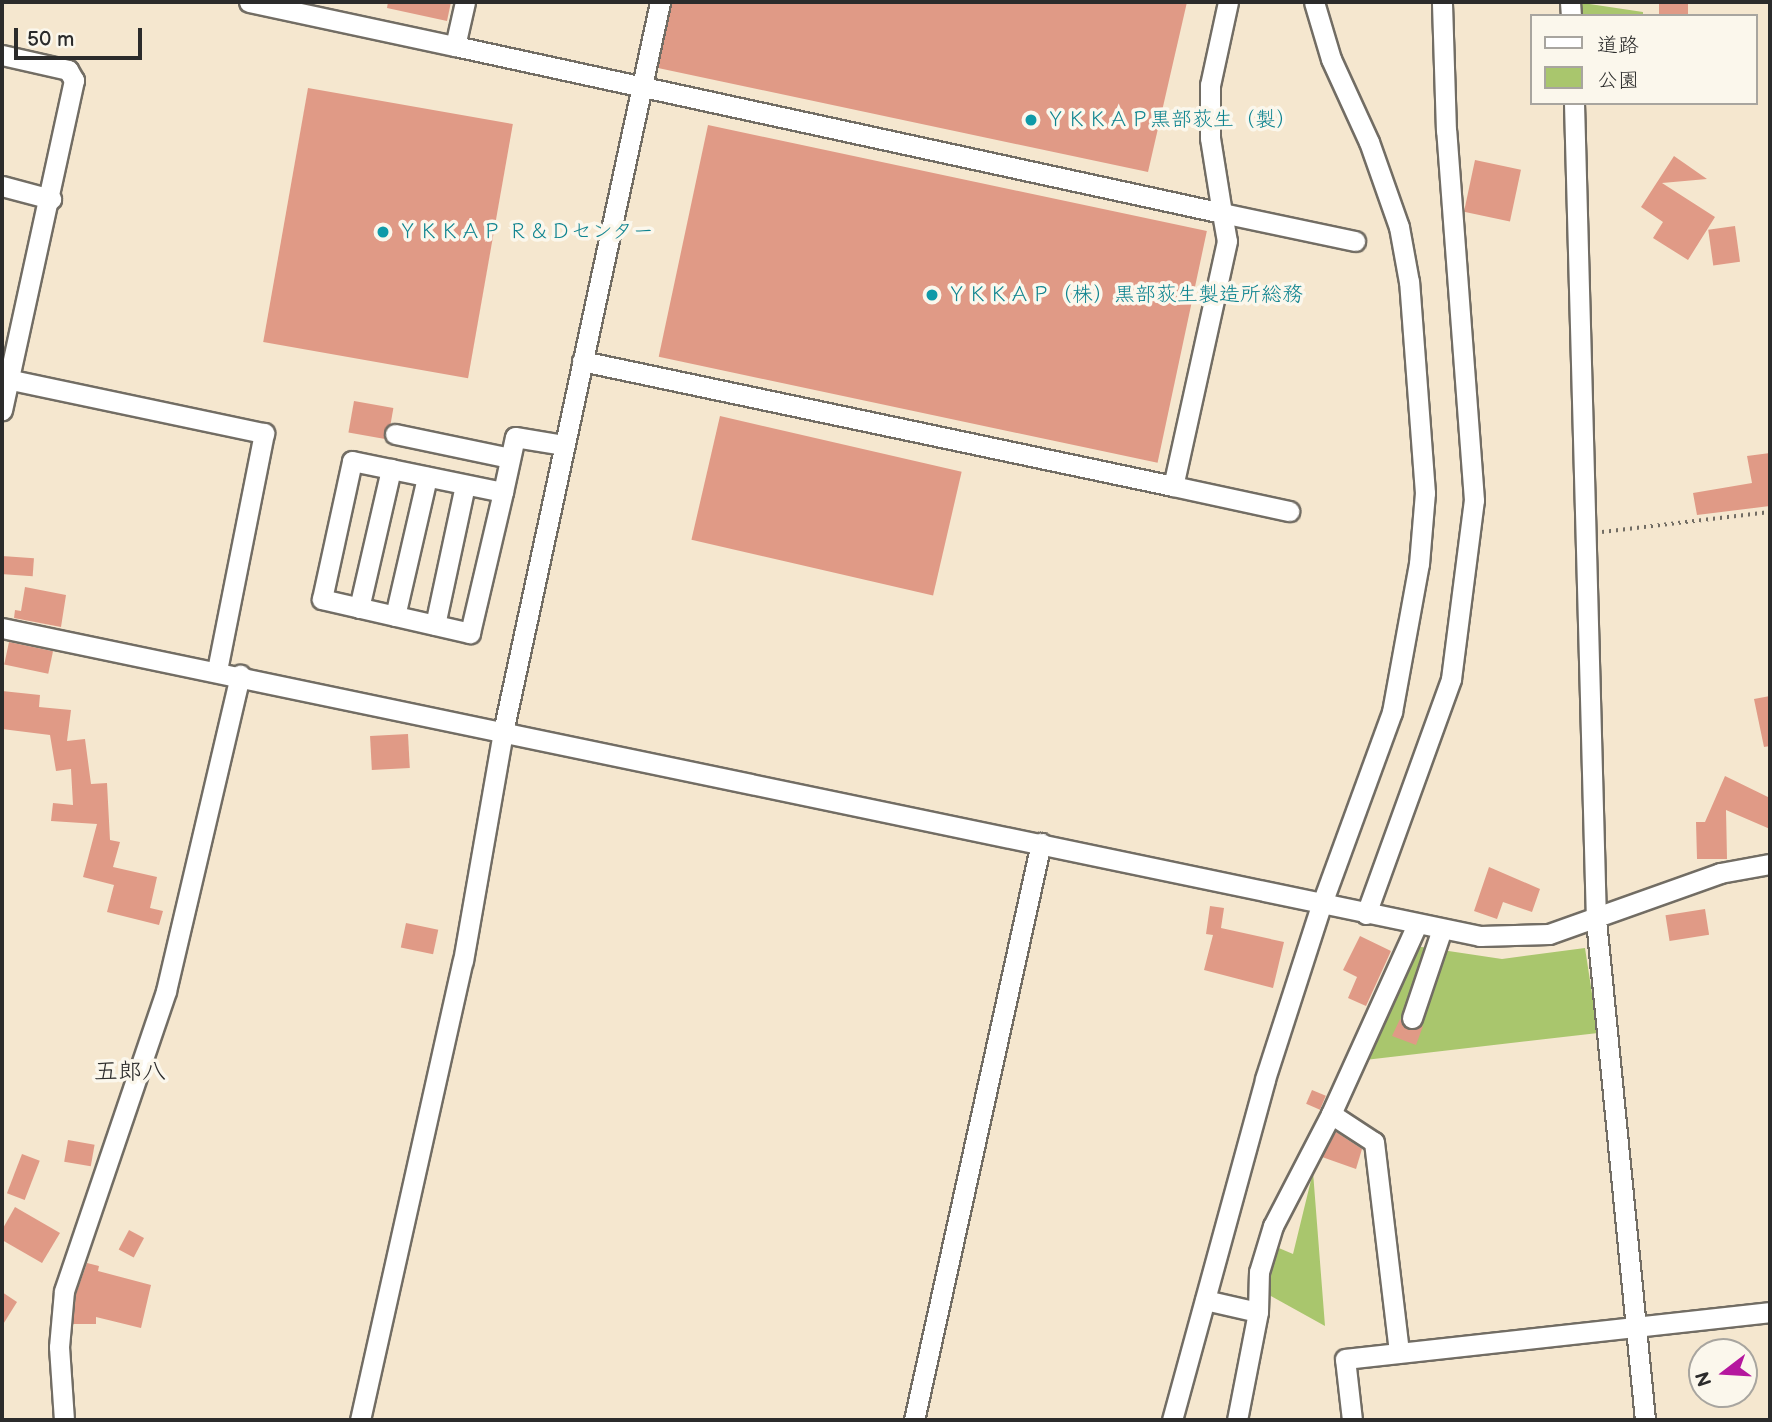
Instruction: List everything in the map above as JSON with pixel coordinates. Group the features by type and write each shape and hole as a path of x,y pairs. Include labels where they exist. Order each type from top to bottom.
{"street":[{"path":"249,2 1355,241"},
{"path":"455,46 465,2"},
{"path":"360,1420 463,961 503,732 660,2"},
{"path":"1173,486 1227,241 1210,138 1210,85 1228,2"},
{"path":"1172,1420 1265,1079 1321,906 1392,712 1410,624 1425,494 1409,282 1399,227 1369,142 1331,59 1314,2"},
{"path":"1366,914 1451,679 1474,500 1446,131 1443,2"},
{"path":"2,55 74,74 51,199 6,379 2,410"},
{"path":"1574,105 1588,534 1596,920 1645,1420"},
{"path":"2,186 51,199"},
{"path":"582,361 1289,510"},
{"path":"6,379 264,433 217,670"},
{"path":"394,434 510,458"},
{"path":"503,492 352,461 322,599 470,632 503,492 515,437 564,445"},
{"path":"359,608 391,469"},
{"path":"395,616 427,477"},
{"path":"435,625 465,485"},
{"path":"2,628 217,670 1041,843 1321,906 1480,936 1549,934 1596,920 1720,873 1770,864"},
{"path":"64,1420 59,1347 64,1291 166,991 240,675"},
{"path":"914,1420 1041,843"},
{"path":"1237,1420 1258,1312 1259,1272 1273,1226 1331,1114 1417,924"},
{"path":"1412,1018 1442,929"},
{"path":"1331,1114 1374,1142 1399,1353"},
{"path":"1205,1300 1258,1312"},
{"path":"1352,1420 1345,1359 1770,1312"}],"path":[{"path":"1588,534 1770,512"}],"green space":[{"path":"1576,2 1643,12 1643,14 1577,14"},
{"path":"1415,946 1502,959 1585,948 1598,1033 1365,1060"},
{"path":"1313,1172 1325,1326 1269,1295 1274,1246 1293,1254"}],"building":[{"path":"388,2 451,2 447,21 387,8"},
{"name":"ＹＫＫＡＰ黒部荻生（製）","path":"672,2 1187,2 1148,172 658,68"},
{"path":"1659,2 1688,2 1688,14 1659,14"},
{"name":"ＹＫＫＡＰ Ｒ＆Ｄセンター","path":"308,88 513,124 468,378 263,342"},
{"name":"ＹＫＫＡＰ（株）黒部荻生製造所総務","path":"708,125 1207,231 1158,463 659,357"},
{"path":"1674,156 1707,179 1662,183 1715,217 1688,260 1653,238 1663,222 1641,207"},
{"path":"1475,160 1521,170 1510,222 1464,212"},
{"path":"1735,226 1740,262 1713,265 1708,230"},
{"path":"354,401 393,408 388,439 348,433"},
{"path":"720,416 962,472 933,596 691,540"},
{"path":"1770,453 1770,506 1697,515 1693,493 1752,483 1747,456"},
{"path":"2,556 34,558 33,576 2,574"},
{"path":"25,587 66,595 61,627 14,618 15,610 21,611"},
{"path":"9,642 53,651 48,674 4,664"},
{"path":"2,691 40,695 39,707 71,710 67,741 85,739 91,784 107,783 110,840 120,842 113,867 157,877 150,908 163,911 159,925 107,912 114,885 83,877 97,824 51,821 53,803 73,805 71,769 56,771 50,735 2,729"},
{"path":"1770,696 1770,746 1764,747 1754,699"},
{"path":"408,734 410,768 372,770 370,736"},
{"path":"1725,776 1770,798 1770,829 1726,810 1727,859 1697,859 1696,822 1705,822"},
{"path":"1489,867 1540,889 1532,912 1503,902 1497,919 1474,911"},
{"path":"1210,906 1224,908 1221,928 1284,942 1273,988 1204,970 1213,935 1206,934"},
{"path":"1705,909 1709,935 1670,941 1665,915"},
{"path":"406,923 438,930 433,954 401,947"},
{"path":"1360,936 1391,951 1366,1006 1348,998 1357,977 1343,970"},
{"path":"1400,1019 1409,1030 1423,1026 1416,1045 1392,1036"},
{"path":"1312,1090 1326,1096 1320,1110 1306,1104"},
{"path":"1336,1132 1362,1149 1356,1169 1322,1157"},
{"path":"68,1140 95,1145 91,1166 64,1162"},
{"path":"22,1154 40,1161 25,1200 7,1193"},
{"path":"15,1207 60,1233 42,1263 2,1240 2,1230"},
{"path":"129,1230 144,1238 134,1257 119,1249"},
{"path":"87,1263 99,1266 98,1271 151,1285 141,1328 96,1317 96,1324 73,1324 76,1294"},
{"path":"2,1292 17,1302 2,1326"}],"place":[{"name":"ＹＫＫＡＰ黒部荻生（製）","path":"1031,120"},
{"name":"ＹＫＫＡＰ Ｒ＆Ｄセンター","path":"383,232"},
{"name":"ＹＫＫＡＰ（株）黒部荻生製造所総務","path":"932,295"}],"district":[{"name":"五郎八","path":"130,1072"}]}
